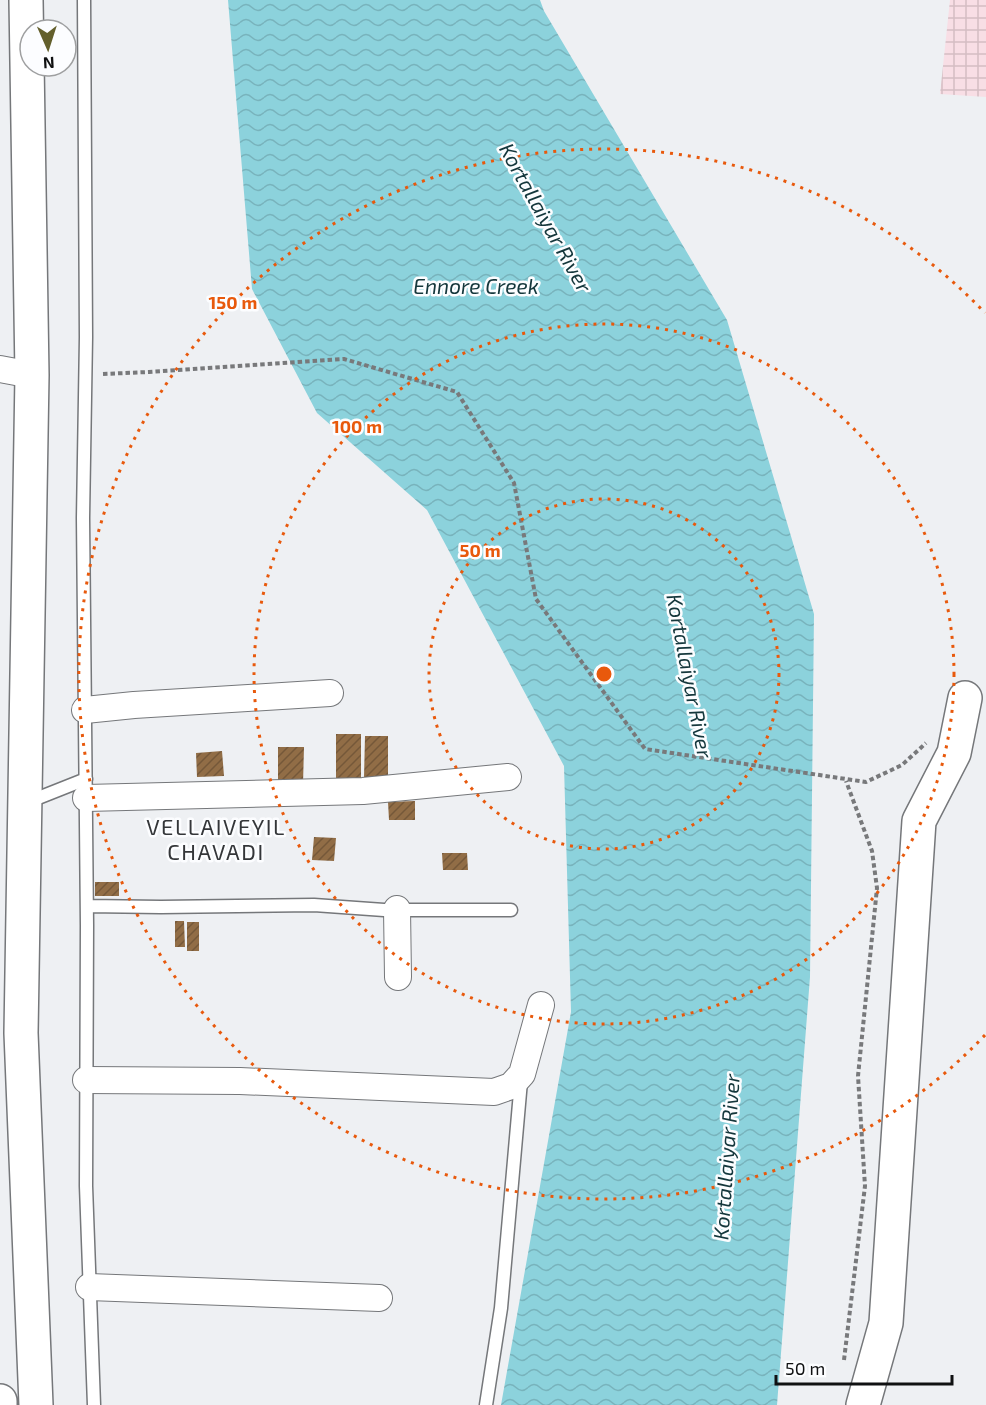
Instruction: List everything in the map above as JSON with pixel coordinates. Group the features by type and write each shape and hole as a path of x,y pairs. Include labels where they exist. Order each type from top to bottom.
{"main road":[{"path":"26,0 32,375 21,1033 36,1405"},
{"path":"940,730 975,695"},
{"path":"863,1405 886,1323 919,821 954,753 975,695"}],"street":[{"path":"0,369 32,375"},
{"path":"85,710 330,693"},
{"path":"86,789 363,791 508,777"},
{"path":"398,909 398,977"},
{"path":"86,1080 240,1081 494,1092 511,1086 522,1074 540,1005"},
{"path":"89,1287 380,1298"}],"lane":[{"path":"84,0 86,337 83,518 87,906 86,1186 94,1405"},
{"path":"24,805 29,801 86,789"},
{"path":"87,906 314,905 398,909 511,910"},
{"path":"486,1405 501,1308 522,1074"}],"path":[{"path":"149,372 344,359 457,392 514,483 536,599 645,749 846,781 866,782 902,765 940,730"},
{"path":"844,1364 865,1186 858,1076 877,888 872,851 846,781"}],"shaded area":[{"path":"950,0 986,0 986,97 940,94"}],"water":[{"name":"Ennore Creek","path":"228,0 540,0 544,11 727,320 814,614 810,977 777,1405 501,1405 571,1012 564,766 427,510 317,413 252,289"}],"building":[{"path":"336,734 361,734 361,781 336,780"},
{"path":"365,736 388,736 388,779 364,778"},
{"path":"278,747 304,747 303,784 278,783"},
{"path":"222,751 224,776 197,777 196,753"},
{"path":"415,801 415,820 389,820 388,802"},
{"path":"314,837 336,838 334,861 312,860"},
{"path":"442,853 467,853 468,870 443,870"},
{"path":"95,882 119,882 119,896 95,896"},
{"path":"175,921 184,921 185,947 175,947"},
{"path":"187,922 199,922 199,951 187,951"}],"district":[{"name":"VELLAIVEYIL CHAVADI","path":"216,840"}],"water label":[{"name":"Kortallaiyar River","path":"545,218"},
{"name":"Kortallaiyar River","path":"689,676"},
{"name":"Kortallaiyar River","path":"727,1157"}]}
